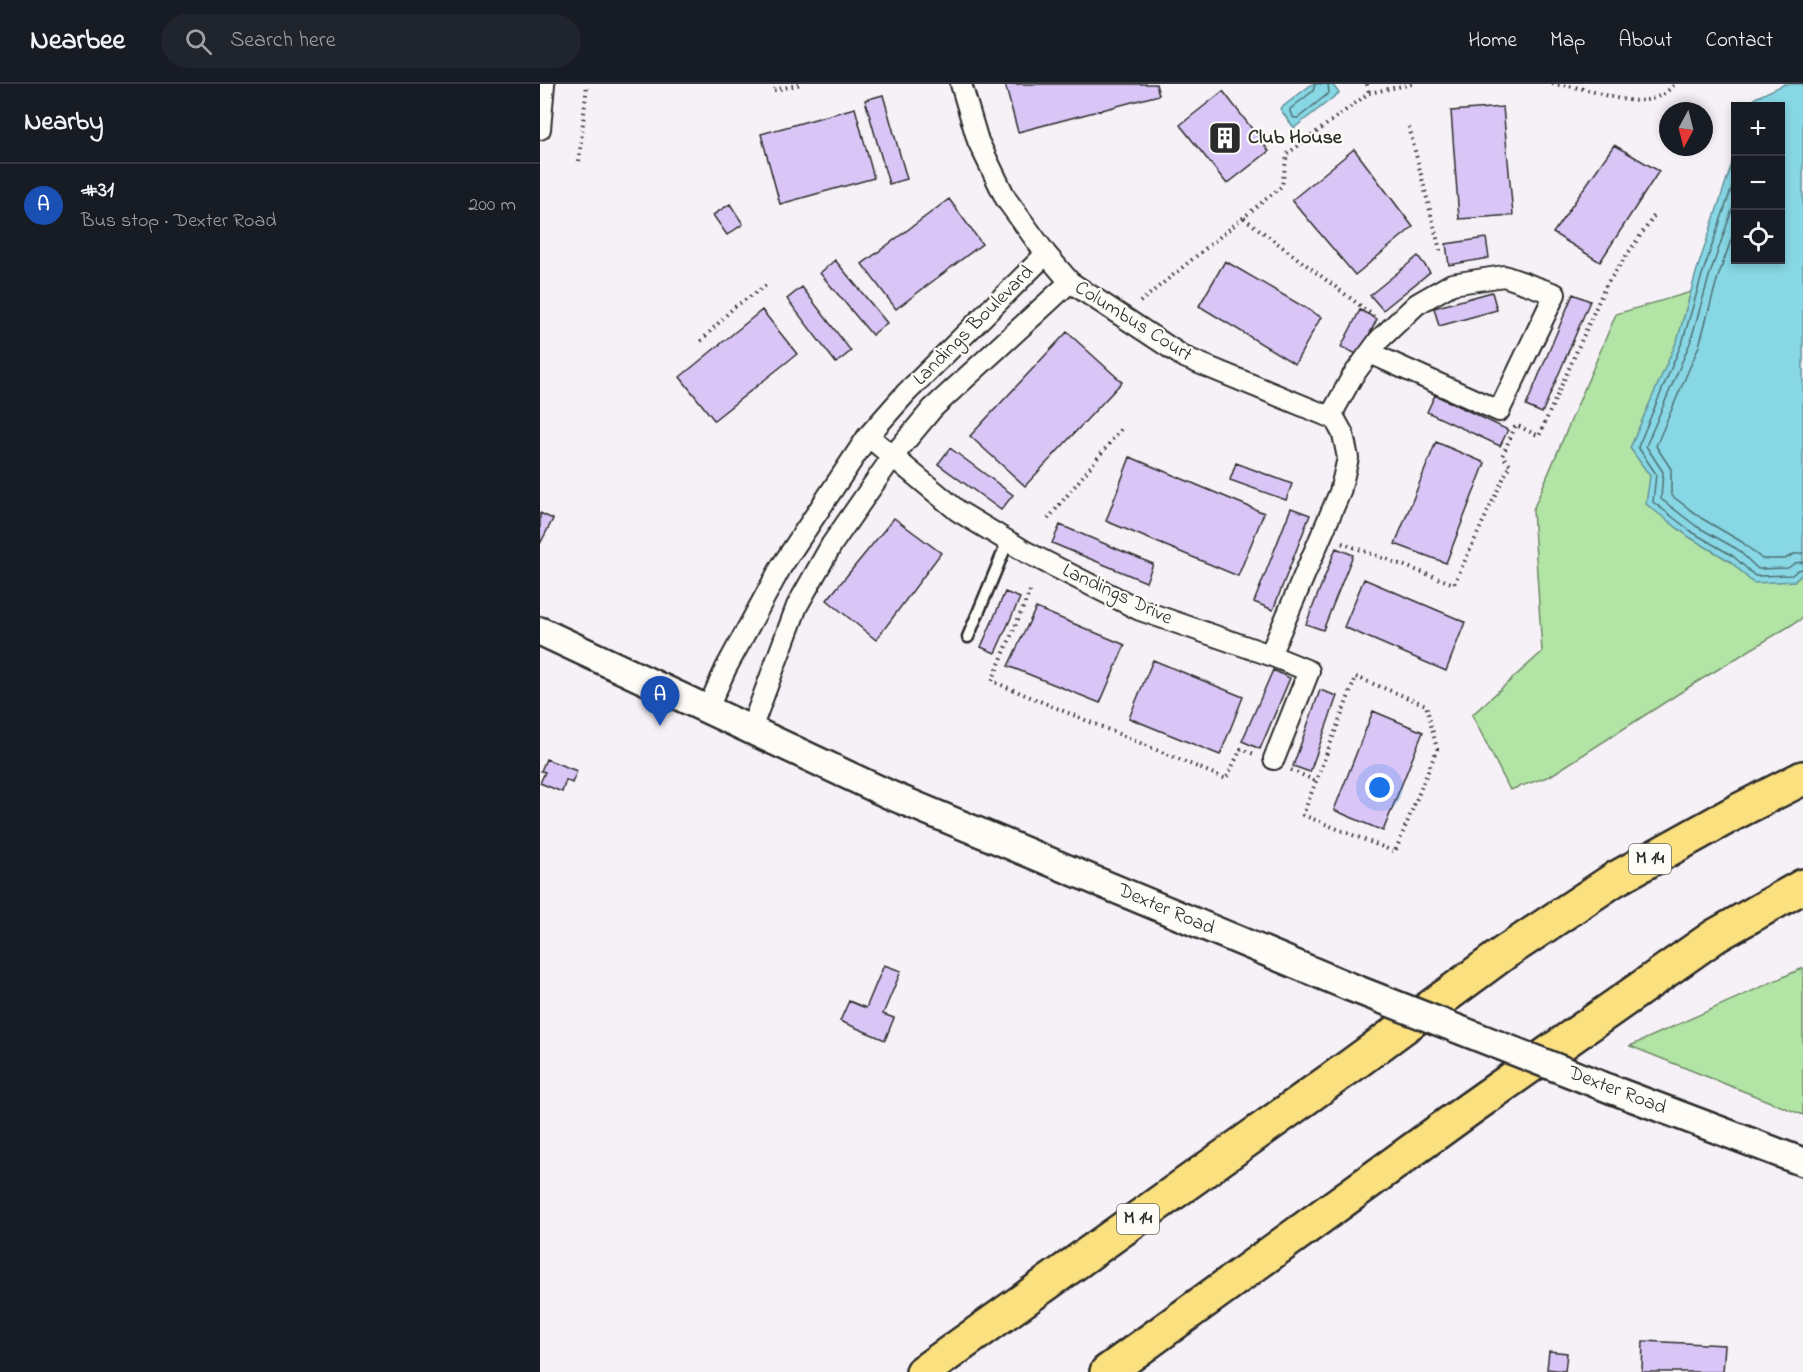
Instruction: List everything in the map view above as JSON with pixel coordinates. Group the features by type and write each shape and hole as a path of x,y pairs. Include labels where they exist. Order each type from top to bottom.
{"highway":[{"name":"M 14","path":"923,1372 1353,1065 1504,953 1615,879 1803,778"},
{"path":"1107,1372 1472,1107 1715,936 1803,886"}],"main road":[{"name":"Dexter Road","path":"540,631 890,795 1348,986 1803,1162"}],"street":[{"path":"540,129 544,84"},
{"name":"Columbus Court","path":"961,84 978,141 1006,199 1046,254 1070,282 1184,357 1330,417"},
{"name":"Landings Boulevard","path":"708,708 726,668 781,567 868,436 903,397 1046,254"},
{"path":"1330,417 1352,377 1370,352 1380,339 1417,304 1452,284 1504,276 1555,294 1499,411 1370,352"},
{"name":"Landings Boulevard","path":"751,729 797,606 832,544 893,456 933,408 1070,282"},
{"name":"Landings Boulevard","path":"903,397 926,416"},
{"path":"1270,655 1340,492 1348,458 1343,434 1332,414 1330,417"},
{"path":"868,436 893,456"},
{"name":"Landings Drive","path":"893,456 958,511 1008,541 1140,610 1270,655 1309,671 1273,761"},
{"path":"781,567 810,584"}],"lane":[{"path":"968,637 1008,541"}],"path":[{"path":"579,161 587,84"},
{"path":"774,90 802,84"},
{"path":"1367,84 1370,93"},
{"path":"1121,316 1282,186 1287,154 1370,93 1412,84"},
{"path":"1551,84 1578,87 1621,100 1652,100 1675,84"},
{"path":"1409,128 1441,254"},
{"path":"1342,543 1454,584 1509,464 1502,456 1516,425 1539,436 1606,285 1656,213"},
{"path":"1244,218 1374,316"},
{"path":"701,341 733,308 768,284"},
{"path":"1048,519 1121,429"},
{"path":"1030,591 992,681 1226,779 1240,749 1316,781"},
{"path":"1356,677 1426,705 1437,749 1395,852 1303,815 1316,781 1356,677"}],"green space":[{"path":"1691,292 1664,398 1647,504 1689,537 1730,561 1753,582 1795,581 1803,573 1803,618 1692,685 1550,776 1510,790 1472,715 1542,652 1533,510 1616,314"},
{"path":"1803,968 1803,1115 1630,1046"}],"water":[{"path":"1312,84 1332,84 1339,93 1294,128 1280,109"},
{"path":"1785,84 1803,84 1803,573 1795,581 1753,583 1730,561 1689,537 1646,504 1650,476 1630,448 1678,338 1696,273 1731,166 1731,264 1785,264 1785,102 1754,102 1755,98"}],"building":[{"path":"1005,84 1156,84 1159,95 1018,132"},
{"name":"Club House","path":"1223,91 1269,151 1227,184 1180,125"},
{"path":"883,95 907,179 889,184 865,100"},
{"path":"1503,107 1513,215 1459,219 1451,111"},
{"path":"855,108 874,178 780,204 761,134"},
{"path":"1614,145 1659,171 1600,262 1553,233"},
{"path":"1354,149 1413,227 1355,275 1292,200"},
{"path":"949,199 982,244 896,309 862,264"},
{"path":"730,204 743,224 727,235 713,215"},
{"path":"1486,238 1489,258 1449,265 1446,244"},
{"path":"1418,256 1430,272 1383,310 1370,295"},
{"path":"835,260 887,323 872,335 820,273"},
{"path":"1225,261 1321,317 1295,364 1199,306"},
{"path":"802,287 851,351 836,363 787,299"},
{"path":"1492,292 1497,310 1439,326 1434,308"},
{"path":"1573,294 1590,301 1542,413 1526,406"},
{"path":"762,310 797,354 714,420 680,377"},
{"path":"1360,310 1377,319 1359,355 1341,347"},
{"path":"1067,332 1122,382 1025,486 970,436"},
{"path":"1435,395 1508,430 1500,446 1427,412"},
{"path":"1436,442 1485,463 1446,563 1395,544"},
{"path":"950,448 1013,495 1001,510 938,464"},
{"path":"1130,457 1264,513 1238,576 1106,521"},
{"path":"1236,463 1292,484 1286,500 1230,480"},
{"path":"1291,508 1310,515 1273,610 1254,602"},
{"path":"540,513 553,519 540,544"},
{"path":"894,518 941,553 876,640 827,600"},
{"path":"1060,525 1153,564 1146,582 1052,543"},
{"path":"1336,548 1353,555 1323,630 1306,624"},
{"path":"1364,579 1465,622 1446,671 1344,627"},
{"path":"1005,592 1020,598 995,653 981,647"},
{"path":"1036,608 1125,645 1100,703 1008,666"},
{"path":"1153,660 1243,697 1220,755 1129,718"},
{"path":"1273,670 1290,678 1260,749 1242,741"},
{"path":"1320,690 1337,696 1310,772 1293,766"},
{"path":"1373,711 1423,732 1383,831 1334,810"},
{"path":"546,759 577,771 572,783 566,780 562,792 540,783 545,772 541,771"},
{"path":"884,965 901,971 883,1014 894,1018 885,1040 840,1021 849,1001 866,1008"},
{"path":"1643,1341 1725,1345 1723,1372 1642,1372"},
{"path":"1549,1351 1567,1353 1565,1371 1547,1369"}],"place":[{"name":"Club House","path":"1225,138"},
{"name":"#31","path":"660,726"}]}
